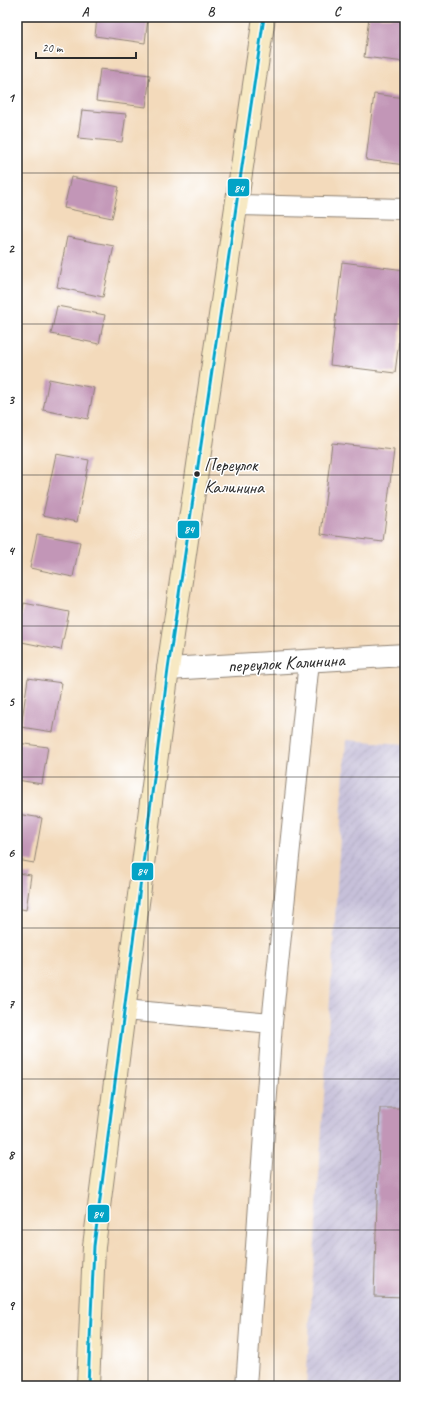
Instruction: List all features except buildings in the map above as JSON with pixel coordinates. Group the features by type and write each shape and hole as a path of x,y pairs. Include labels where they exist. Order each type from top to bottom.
{"street":[{"path":"88,1386 94,1246 124,1010 168,669 264,17"},
{"name":"переулок Калинина","path":"168,669 405,655"}],"lane":[{"path":"237,205 405,208"},
{"path":"246,1386 272,1023 309,660"},
{"path":"124,1010 272,1023"}],"shaded area":[{"path":"346,740 405,744 405,1386 306,1386"}],"transit line":[{"name":"84","path":"88,1386 94,1246 168,669 264,17"}],"place":[{"name":"Переулок Калинина","path":"197,474"}]}
